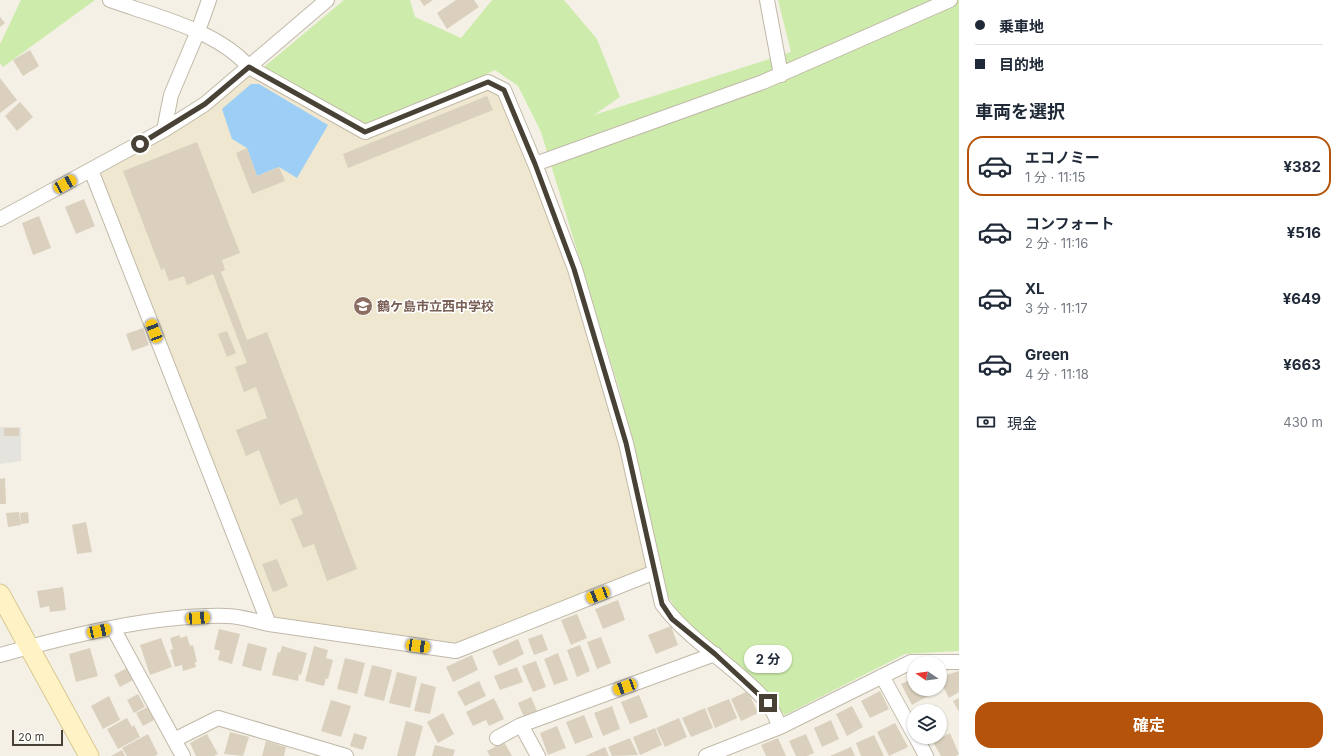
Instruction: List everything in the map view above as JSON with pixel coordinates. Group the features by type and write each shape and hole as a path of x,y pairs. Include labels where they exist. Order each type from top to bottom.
{"street":[{"path":"110,0 198,31 240,56 249,67 365,132 488,82 504,90 535,164 574,269 622,428 662,604 672,619 715,654 768,703 780,726"},
{"path":"164,130 171,95 198,31 208,0"},
{"path":"0,220 164,130 205,104 327,0"},
{"path":"767,0 781,75"},
{"path":"535,164 781,75 950,0"},
{"path":"91,170 269,624"},
{"path":"0,655 28,647 114,628 167,620 228,616 269,624 456,651 655,572"},
{"path":"0,594 89,756"},
{"path":"114,628 182,756"},
{"path":"497,738 521,725 715,654"},
{"path":"706,756 780,726 911,662 959,662"},
{"path":"882,676 907,721"},
{"path":"174,740 218,718 346,756"},
{"path":"521,725 538,756"},
{"path":"920,744 926,756"}],"shaded area":[{"name":"鶴ケ島市立西中学校","path":"249,67 365,132 488,82 504,90 535,164 626,443 655,572 456,651 269,624 91,170 164,130"},
{"path":"0,427 21,427 21,461 0,464"}],"green space":[{"path":"21,0 95,0 3,67 0,63 0,44"},
{"path":"344,0 410,0 415,17 461,38 492,0 564,0 597,39 620,97 594,115 791,52 778,0 959,0 959,651 905,654 785,715 678,613 668,596 620,392 541,132 518,86 495,70 365,132 264,67"}],"water":[{"path":"251,84 259,84 328,125 297,178 279,167 257,176 247,148 232,139 222,109"}],"building":[{"path":"420,0 433,0 424,6"},
{"path":"456,0 474,0 479,7 447,29 437,13"},
{"path":"0,17 5,23 0,27"},
{"path":"30,50 39,66 23,76 13,60"},
{"path":"0,78 17,100 0,113"},
{"path":"487,96 493,110 348,168 343,154"},
{"path":"20,102 33,117 17,131 5,116"},
{"path":"197,142 240,253 222,260 225,270 221,272 247,340 267,332 357,569 327,581 314,544 303,548 291,519 303,514 297,498 280,505 259,450 246,456 236,430 267,418 256,387 244,392 235,367 247,363 213,274 187,285 184,276 169,281 164,268 161,270 123,171"},
{"path":"247,148 257,176 279,167 285,181 252,194 236,153"},
{"path":"84,199 95,226 76,234 65,207"},
{"path":"39,216 51,248 33,255 22,223"},
{"path":"143,328 149,345 132,351 126,334"},
{"path":"227,331 236,353 227,357 218,334"},
{"path":"4,428 19,428 19,436 4,436"},
{"path":"5,478 6,504 0,504 0,479"},
{"path":"19,512 21,525 8,527 6,513"},
{"path":"28,512 29,523 21,524 20,513"},
{"path":"86,522 92,552 77,554 72,525"},
{"path":"277,559 288,586 273,592 262,564"},
{"path":"63,587 66,610 50,612 49,606 40,608 37,591"},
{"path":"618,600 625,620 603,629 595,609"},
{"path":"577,614 587,638 571,645 561,620"},
{"path":"671,626 678,645 656,654 648,635"},
{"path":"219,629 240,634 232,664 218,660 220,651 214,649"},
{"path":"542,634 548,650 534,655 528,639"},
{"path":"180,635 180,638 187,636 190,646 193,645 197,662 195,662 196,667 183,671 182,665 175,667 170,650 173,649 170,638"},
{"path":"601,637 611,663 597,669 587,642"},
{"path":"161,638 172,667 150,675 140,645"},
{"path":"518,639 524,654 499,666 492,651"},
{"path":"248,643 267,648 261,671 242,666"},
{"path":"580,645 590,671 577,677 567,650"},
{"path":"282,646 307,653 298,681 272,675 278,652 280,653"},
{"path":"314,646 328,650 326,658 333,660 328,679 326,678 324,686 305,681"},
{"path":"90,648 98,676 76,682 69,654"},
{"path":"558,653 568,680 554,685 544,659"},
{"path":"472,655 478,670 453,682 446,667"},
{"path":"345,658 365,663 357,694 337,689"},
{"path":"536,661 546,687 533,692 522,666"},
{"path":"372,665 392,670 384,701 364,696"},
{"path":"517,667 523,682 500,690 494,676"},
{"path":"127,668 133,680 120,687 114,675"},
{"path":"959,671 959,692 949,698 947,694 947,675"},
{"path":"397,672 417,677 410,708 389,703"},
{"path":"479,681 486,696 465,706 457,692"},
{"path":"907,681 907,695 901,684"},
{"path":"421,683 436,687 430,714 414,711"},
{"path":"748,691 758,713 741,721 731,699"},
{"path":"880,691 889,709 870,718 861,701"},
{"path":"138,694 145,707 134,713 127,700"},
{"path":"639,695 648,717 630,724 621,702"},
{"path":"109,696 120,720 103,729 91,706"},
{"path":"907,696 928,696 914,704 911,704"},
{"path":"531,697 537,711 524,717 518,703"},
{"path":"494,698 504,719 489,726 486,720 473,726 466,712"},
{"path":"959,698 959,712 953,701"},
{"path":"729,699 737,718 715,728 707,708"},
{"path":"331,700 351,706 341,737 321,731"},
{"path":"612,706 620,729 603,736 594,713"},
{"path":"852,706 863,727 847,736 836,714"},
{"path":"148,707 154,720 143,726 136,713"},
{"path":"705,708 713,728 691,737 682,718"},
{"path":"443,713 454,734 438,743 427,722"},
{"path":"584,715 593,737 575,744 566,722"},
{"path":"127,718 132,727 134,725 140,737 118,749 107,729"},
{"path":"679,718 687,737 665,747 656,728"},
{"path":"831,720 839,739 822,747 814,728"},
{"path":"406,721 423,726 415,756 397,756"},
{"path":"895,723 908,747 889,756 877,732"},
{"path":"557,726 566,748 548,755 540,733"},
{"path":"655,728 662,745 640,755 633,737"},
{"path":"230,732 249,737 243,756 224,754"},
{"path":"354,733 367,737 363,750 350,746"},
{"path":"950,733 959,754 956,756 941,756 934,744 947,744 947,735"},
{"path":"148,734 158,754 155,756 127,756 122,748"},
{"path":"207,734 218,754 214,756 196,756 190,743"},
{"path":"806,734 814,753 807,756 796,756 789,741"},
{"path":"874,735 884,756 861,756 856,743"},
{"path":"630,738 638,755 612,756 608,747"},
{"path":"778,738 786,756 766,756 761,745"},
{"path":"266,741 286,747 284,756 262,756"},
{"path":"504,742 512,756 490,756 487,751"},
{"path":"435,745 455,750 453,756 432,756"},
{"path":"605,747 609,756 585,756"},
{"path":"851,747 855,756 830,756"},
{"path":"122,750 125,756 111,756"}],"place":[{"name":"鶴ケ島市立西中学校","path":"363,306"}],"route":[{"path":"140,144 205,104 249,67 365,132 488,82 504,90 535,164 574,269 626,443 662,604 672,619 715,654 768,703"}]}
